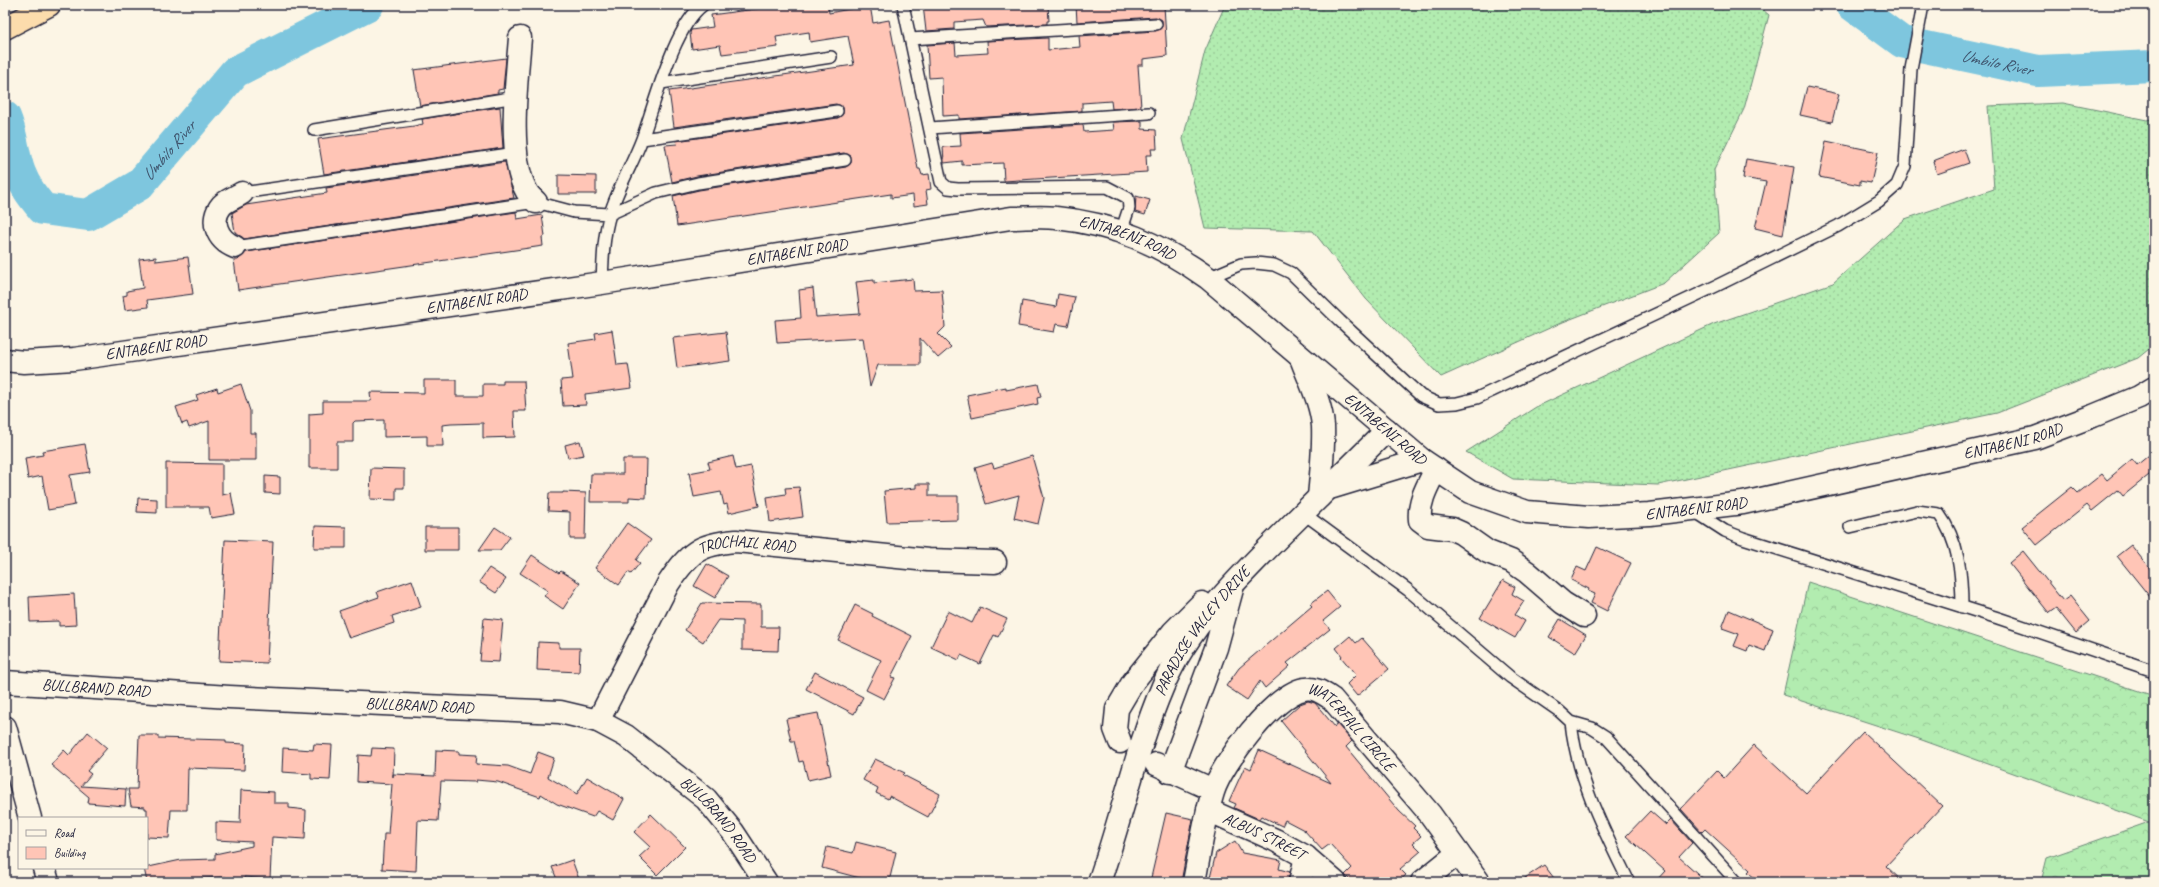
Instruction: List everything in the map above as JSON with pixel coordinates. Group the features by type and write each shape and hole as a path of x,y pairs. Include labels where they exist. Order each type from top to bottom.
{"highway":[{"path":"5,28 49,5"}],"street":[{"path":"520,38 516,97 516,153 526,190 536,202"},
{"path":"235,248 227,244 220,235 215,226 215,215 223,203 242,193"},
{"name":"ENTABENI ROAD","path":"5,360 24,362 74,359 602,283 1010,218 1055,218 1101,226 1121,232 1150,242 1185,262 1208,278 1429,465 1470,492 1527,512 1589,517 1650,514 1743,503 2035,438 2139,397 2154,388"},
{"path":"1301,357 1317,400 1322,426 1323,493 1344,482 1429,465 1425,492 1419,512 1420,520 1428,526 1452,529 1461,533 1488,552 1511,561 1527,572 1563,603 1584,616"},
{"name":"PARADISE VALLEY DRIVE","path":"1099,882 1137,758 1163,686 1178,657 1201,621 1234,582 1387,430"},
{"name":"TROCHAIL ROAD","path":"598,721 668,584 682,564 699,549 716,542 736,541 928,560 995,562"},
{"path":"1120,742 1115,729 1118,709 1133,682 1178,627 1208,597 1234,582"},
{"path":"1211,800 1163,768 1216,648 1234,582"},
{"name":"BULLBRAND ROAD","path":"5,682 221,696 553,712 598,721 626,736 706,799 734,832 766,882"},
{"name":"WATERFALL CIRCLE","path":"1194,882 1211,800 1235,752 1267,713 1289,694 1305,689 1318,690 1332,699 1430,814 1479,882"},
{"path":"5,727 30,817"},
{"name":"ALBUS STREET","path":"1211,800 1275,840 1306,857 1335,882"},
{"path":"1422,882 1458,853"},
{"path":"1300,882 1306,857"},
{"path":"44,869 48,882"}],"lane":[{"path":"602,283 603,247 610,214 642,138 661,83 684,26 694,11 703,5"},
{"path":"903,5 941,182 948,188 1107,187 1128,198 1129,208 1121,232"},
{"path":"1208,278 1241,264 1256,263 1274,265 1292,273 1340,321 1421,396 1438,404 1457,403 1477,398 1838,226 1879,202 1897,184 1905,166 1911,69 1922,6"},
{"path":"910,39 1156,24"},
{"path":"661,83 831,57"},
{"path":"314,130 516,97"},
{"path":"642,138 837,111"},
{"path":"930,128 1149,113"},
{"path":"242,193 516,153"},
{"path":"235,248 536,202 574,212 610,214 656,193 698,183 845,160"},
{"path":"1692,509 1725,531 1742,538 1962,607 2154,671"},
{"path":"1850,527 1916,511 1938,514 1945,522 1960,567 1962,607"},
{"path":"1303,513 1408,590 1510,677 1559,711 1571,722 1592,728 1606,737 1737,882"},
{"path":"1571,722 1573,741 1590,795 1629,882"}],"green space":[{"path":"1225,5 1757,5 1769,15 1744,109 1714,170 1719,233 1664,283 1563,322 1441,377 1366,299 1313,231 1205,228 1183,139 1205,51"},
{"path":"2063,103 2147,120 2154,118 2154,345 2138,358 1997,413 1658,485 1513,479 1466,452 1536,407 1714,324 1833,283 1905,219 1994,189 1988,106"},
{"path":"1808,582 2154,696 2154,882 2041,882 2047,858 2149,822 1919,739 1783,695"}],"building":[{"path":"785,5 828,5 829,13 870,5 873,23 889,20 918,169 920,169 922,175 929,174 931,189 926,190 928,204 914,206 913,195 891,198 891,194 677,226 673,196 699,190 846,167 851,163 851,156 844,153 697,176 672,182 665,145 677,144 676,141 838,118 843,114 843,107 836,104 674,127 669,91 854,65 848,36 810,42 809,32 776,37 778,47 722,54 720,45 692,49 691,30 713,27 711,15"},
{"path":"923,5 1048,5 1049,21 1047,21 1047,24 986,27 983,20 954,22 954,29 926,31"},
{"path":"1076,5 1164,5 1167,56 1143,59 1143,65 1138,65 1141,107 1112,109 1111,101 1082,103 1082,111 959,119 959,115 943,116 942,77 929,78 927,45 955,43 956,55 988,53 987,41 1048,38 1048,50 1080,47 1079,36 1156,31 1162,27 1162,20 1156,17 1077,22"},
{"path":"506,58 503,89 498,90 498,93 420,106 414,70"},
{"path":"1807,87 1839,94 1832,122 1800,115"},
{"path":"500,107 503,148 324,174 318,139 414,126 423,124 422,119"},
{"path":"1142,121 1142,129 1156,130 1157,149 1151,149 1152,155 1146,155 1147,172 1004,181 1003,163 962,165 962,161 944,163 943,147 961,146 960,133 1083,125 1084,132 1114,130 1113,122"},
{"path":"1826,141 1878,152 1871,183 1860,181 1860,185 1819,177"},
{"path":"1964,149 1969,163 1937,174 1933,161"},
{"path":"1746,159 1794,167 1783,235 1755,228 1766,182 1743,178"},
{"path":"505,162 514,198 244,239 235,232 232,213 246,205 327,193 326,188"},
{"path":"558,175 596,176 596,194 558,194"},
{"path":"1136,196 1150,200 1145,215 1135,212"},
{"path":"516,212 517,219 542,215 545,236 542,237 543,246 238,290 234,260 238,260 246,252"},
{"path":"156,257 156,261 188,257 193,294 147,300 148,307 125,310 123,296 127,295 127,291 143,288 139,259"},
{"path":"913,279 914,291 942,290 945,327 938,334 951,347 938,358 920,338 920,365 878,365 870,387 863,338 777,343 775,320 801,318 799,290 813,288 816,317 860,314 856,282 874,280 874,283"},
{"path":"1058,294 1075,297 1068,326 1056,324 1054,332 1018,326 1022,301 1056,307"},
{"path":"612,330 617,365 628,364 632,388 585,394 586,405 563,406 561,380 573,379 568,343 596,339 595,333"},
{"path":"726,332 730,361 677,368 673,338"},
{"path":"424,380 456,380 456,396 483,396 483,384 503,384 503,381 524,381 526,411 514,411 515,437 483,438 483,423 451,424 442,425 443,446 427,446 427,436 384,437 384,420 355,421 353,423 353,442 337,442 337,468 309,468 309,414 323,413 323,401 371,401 370,392 424,393"},
{"path":"241,384 250,411 250,433 256,433 256,460 209,460 209,421 189,428 187,422 182,424 176,407 198,400 196,395 217,388 218,392"},
{"path":"1038,384 1041,397 1037,398 1038,404 972,418 967,395 1006,387 1006,390"},
{"path":"580,441 584,455 568,458 565,445"},
{"path":"85,444 90,472 70,475 75,505 48,510 42,476 28,479 25,458 43,455 42,451"},
{"path":"2154,451 2154,471 2123,496 2118,490 2092,511 2087,505 2037,545 2022,527 2072,487 2078,493 2102,474 2107,480 2132,459 2137,465"},
{"path":"733,456 736,469 751,466 759,506 729,513 727,504 724,505 721,492 694,497 689,473 710,469 708,462"},
{"path":"1032,456 1044,498 1038,524 1014,518 1019,495 986,504 975,468 992,463 994,468"},
{"path":"623,459 647,459 646,498 629,497 629,502 590,502 591,474 623,474"},
{"path":"166,463 222,464 222,495 231,493 235,514 211,518 209,507 166,507"},
{"path":"371,468 404,469 404,488 396,488 396,500 370,499"},
{"path":"265,476 280,477 280,494 265,493"},
{"path":"916,484 929,484 929,496 958,496 958,520 887,522 884,491 916,488"},
{"path":"799,487 803,517 770,522 767,497 786,494 785,488"},
{"path":"549,493 586,493 585,539 570,539 570,512 548,511"},
{"path":"138,498 157,499 157,513 137,512"},
{"path":"627,523 651,540 636,560 640,563 631,574 628,572 619,585 595,568"},
{"path":"315,526 346,527 346,548 314,548"},
{"path":"425,527 458,527 458,550 425,550"},
{"path":"495,527 510,537 500,550 479,550"},
{"path":"225,540 273,542 267,663 219,661"},
{"path":"2131,545 2154,574 2154,602 2117,556"},
{"path":"1597,547 1631,563 1607,611 1591,603 1595,594 1588,591 1589,589 1571,580 1577,567 1586,571"},
{"path":"2023,551 2063,601 2070,596 2090,621 2076,633 2056,608 2049,613 2009,563"},
{"path":"532,555 559,573 561,571 580,583 563,609 544,596 548,591 520,573"},
{"path":"707,564 728,576 715,598 694,586"},
{"path":"489,568 506,579 496,593 479,582"},
{"path":"412,580 421,607 392,616 394,623 349,638 339,611 379,597 377,592"},
{"path":"1503,580 1515,587 1512,594 1524,601 1515,615 1525,621 1515,638 1480,618"},
{"path":"1327,591 1340,607 1323,621 1330,629 1287,663 1290,666 1265,688 1260,681 1247,700 1226,686 1239,668 1312,606 1310,604"},
{"path":"74,594 76,625 59,626 59,621 30,622 29,597"},
{"path":"702,603 761,604 761,627 779,627 778,651 742,650 742,621 718,620 703,642 685,630"},
{"path":"855,605 873,614 872,616 912,636 891,677 895,678 884,699 866,690 881,660 838,640"},
{"path":"980,607 1007,619 998,637 994,635 980,664 961,655 959,660 931,647 948,611 972,623"},
{"path":"1729,610 1773,629 1765,651 1749,645 1747,651 1734,646 1739,634 1722,628"},
{"path":"484,618 503,620 499,662 480,661"},
{"path":"1560,619 1586,635 1575,653 1549,637"},
{"path":"1350,636 1356,643 1362,638 1389,669 1357,696 1347,684 1356,675 1341,657 1342,656 1336,648"},
{"path":"538,642 559,643 559,648 580,648 579,672 537,670"},
{"path":"815,672 863,697 854,714 806,689"},
{"path":"1308,701 1315,703 1335,727 1337,724 1352,741 1346,747 1399,811 1415,826 1413,828 1421,836 1413,843 1421,851 1400,869 1406,875 1398,882 1352,882 1345,875 1352,868 1330,844 1322,850 1304,830 1285,820 1282,826 1261,816 1259,819 1234,808 1236,804 1229,801 1245,766 1251,769 1259,750 1331,783 1281,721 1300,704"},
{"path":"818,713 831,775 808,780 803,761 799,762 794,741 791,741 786,719"},
{"path":"88,732 107,748 87,771 91,774 81,786 126,789 125,806 88,803 89,797 51,765 64,750 69,755"},
{"path":"1863,732 1942,806 1886,866 1903,882 1759,882 1748,872 1750,870 1705,829 1702,832 1681,809 1717,771 1724,778 1754,745 1806,793"},
{"path":"139,735 158,735 158,738 226,740 226,743 245,744 244,770 188,768 187,810 171,810 169,838 148,837 147,809 145,809 145,807 131,806 128,789 137,789"},
{"path":"314,744 332,745 330,780 311,779 311,774 282,772 283,748 313,750"},
{"path":"372,748 394,749 393,774 435,776 436,750 459,751 459,754 477,755 476,764 508,766 530,774 538,752 554,758 548,777 577,794 587,777 624,799 613,820 597,811 593,817 557,804 541,794 540,797 498,782 476,780 476,782 441,781 438,821 418,820 416,871 382,869 384,834 388,834 392,784 357,782 358,755 371,756"},
{"path":"875,759 905,773 903,775 940,794 928,817 889,796 888,799 876,793 878,788 863,780"},
{"path":"241,790 274,792 274,803 289,803 289,808 306,810 305,839 272,837 270,879 244,877 245,882 227,882 226,877 185,879 186,882 147,882 144,869 148,869 148,867 181,860 215,859 215,854 252,846 252,842 216,840 216,822 240,823"},
{"path":"1650,811 1666,825 1671,820 1692,843 1679,857 1707,882 1655,882 1665,871 1626,836"},
{"path":"1166,813 1193,819 1181,882 1150,882"},
{"path":"651,814 685,847 657,875 639,857 650,847 634,832"},
{"path":"1235,841 1242,853 1281,860 1279,869 1290,872 1288,882 1209,882 1216,853"},
{"path":"856,842 896,852 889,882 875,882 822,868 827,847 853,853"},
{"path":"572,860 580,882 558,882 552,867"},
{"path":"1544,865 1557,882 1519,882"}],"waterway":[{"name":"Umbilo River","path":"5,117 24,183 43,209 88,215 139,185 235,72 368,5"},
{"name":"Umbilo River","path":"1852,5 1902,42 2038,71 2154,66"}]}
